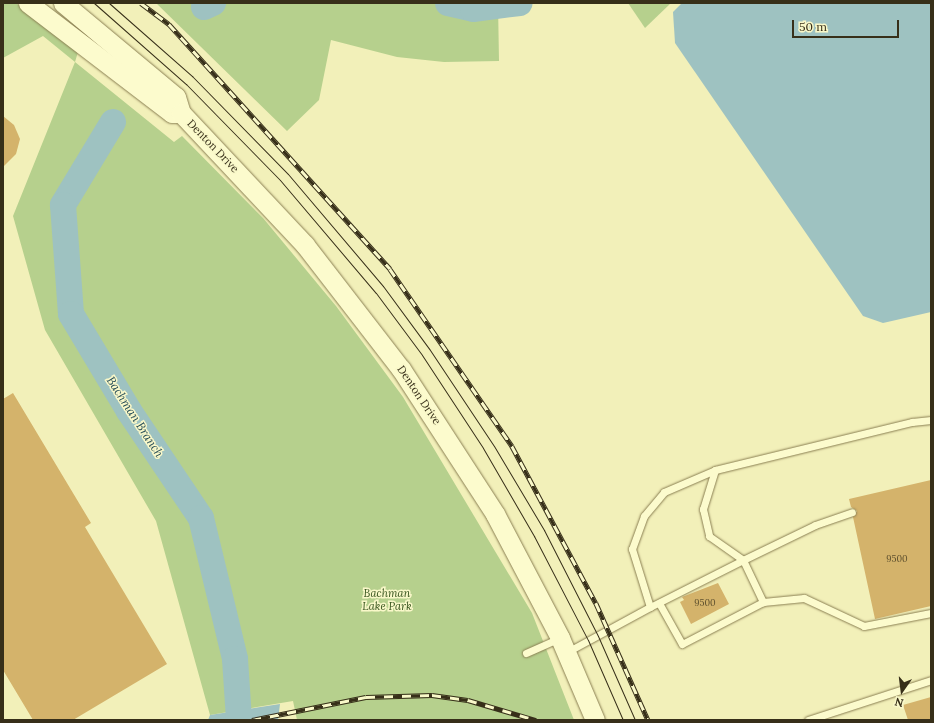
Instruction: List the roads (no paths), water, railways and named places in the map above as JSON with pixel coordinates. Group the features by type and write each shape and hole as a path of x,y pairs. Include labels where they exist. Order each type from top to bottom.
{"main road":[{"name":"Denton Drive","path":"28,3 172,113 181,113"},
{"name":"Denton Drive","path":"63,3 107,38 176,97 181,113 220,153 335,281 425,402 495,514 563,645 594,720"}],"lane":[{"path":"650,607 632,549 644,516 664,492 715,470 912,422 931,420"},
{"path":"715,470 703,509 709,536 743,560 763,602"},
{"path":"526,653 563,645 659,603 815,525 852,512"},
{"path":"659,603 682,644 763,602 804,598 864,626 931,613"},
{"path":"808,720 931,680"}],"water":[{"path":"682,3 931,3 931,312 883,323 863,316 675,43 673,12"},
{"path":"280,704 278,720 208,720 210,715"}],"waterway":[{"name":"Bachman Branch","path":"204,7 213,3"},
{"name":"Bachman Branch","path":"448,3 473,9 520,3"},
{"name":"Bachman Branch","path":"113,122 63,205 71,314 129,411 201,518 235,659 239,720"}],"tram line":[{"path":"94,3 186,84 280,180 376,293 422,355 483,448 534,536 588,640 623,720"},
{"path":"109,3 192,76 288,174 383,286 430,350 494,446 544,530 598,636 635,720"}],"railway":[{"path":"141,3 169,24 390,269 512,446 596,603 648,720"},
{"path":"252,720 366,697 432,695 468,700 536,720"}],"park label":[{"name":"Bachman Lake Park","path":"387,600"}]}
